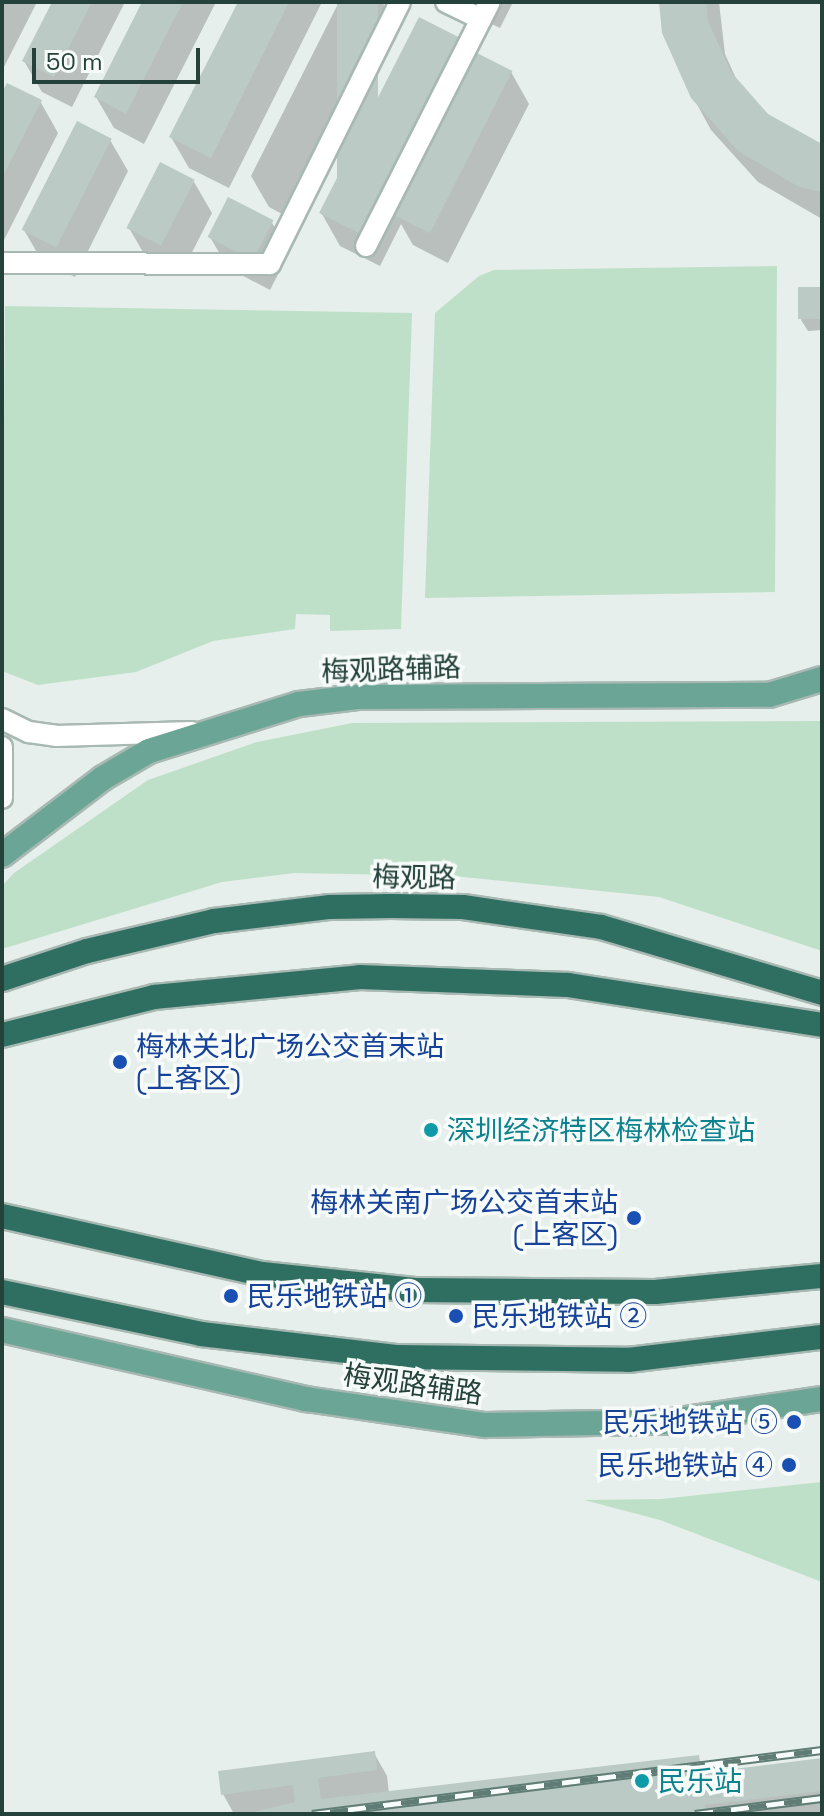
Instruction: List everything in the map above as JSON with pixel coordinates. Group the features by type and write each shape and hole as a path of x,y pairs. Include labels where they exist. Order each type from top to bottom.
{"highway":[{"name":"梅观路","path":"2,979 87,951 214,921 330,907 463,907 601,927 822,993"},
{"path":"2,1035 154,997 360,977 568,985 822,1025"},
{"path":"2,1216 262,1274 414,1290 655,1292 822,1276"},
{"path":"2,1292 201,1334 396,1357 628,1360 822,1337"}],"main road":[{"name":"梅观路辅路","path":"2,855 103,778 149,751 200,731 299,704 358,697 769,695 822,679"},
{"name":"梅观路辅路","path":"2,1330 306,1399 458,1423 664,1422 822,1399"}],"street":[{"path":"2,263 270,264 400,2"},
{"path":"366,246 485,11 446,2"},
{"path":"2,719 29,732 56,736 200,731"},
{"path":"2,747 2,798"}],"green space":[{"path":"777,266 775,592 425,598 435,313 479,276 494,270"},
{"path":"5,306 412,313 401,629 330,631 330,615 296,614 295,629 213,641 136,672 38,685 2,671"},
{"path":"822,721 822,951 659,897 453,876 295,873 222,882 2,949 2,886 14,873 148,780 257,742 352,723"},
{"path":"822,1482 822,1582 660,1520 584,1500 661,1499"}],"building":[{"path":"52,2 92,2 54,77 22,61"},
{"path":"142,2 183,2 126,114 94,97"},
{"path":"238,2 289,2 211,158 169,137"},
{"path":"337,2 378,2 378,197 337,197"},
{"path":"659,2 706,2 708,21 731,72 768,114 822,144 822,192 799,187 738,151 691,98 662,33"},
{"path":"419,17 462,39 362,235 319,213"},
{"path":"475,52 512,71 430,233 392,214"},
{"path":"7,83 42,100 2,178 2,92"},
{"path":"77,121 112,139 56,247 22,230"},
{"path":"160,162 195,180 161,246 126,228"},
{"path":"228,197 273,220 253,260 208,237"},
{"path":"798,287 822,287 822,319 798,319"},
{"name":"民乐站","path":"375,1751 377,1770 318,1778 321,1799 699,1755 701,1773 822,1758 822,1791 705,1805 706,1814 245,1814 295,1802 293,1785 221,1795 218,1771"}],"railway":[{"path":"312,1814 822,1750"},
{"path":"695,1814 822,1798"}],"place":[{"name":"梅林关北广场公交首末站 (上客区)","path":"120,1062"},
{"name":"深圳经济特区梅林检查站","path":"431,1130"},
{"name":"梅林关南广场公交首末站 (上客区)","path":"634,1218"},
{"name":"民乐地铁站 ①","path":"231,1296"},
{"name":"民乐地铁站 ②","path":"456,1316"},
{"name":"民乐地铁站 ⑤","path":"794,1422"},
{"name":"民乐地铁站 ④","path":"789,1465"},
{"name":"民乐站","path":"642,1781"}]}
